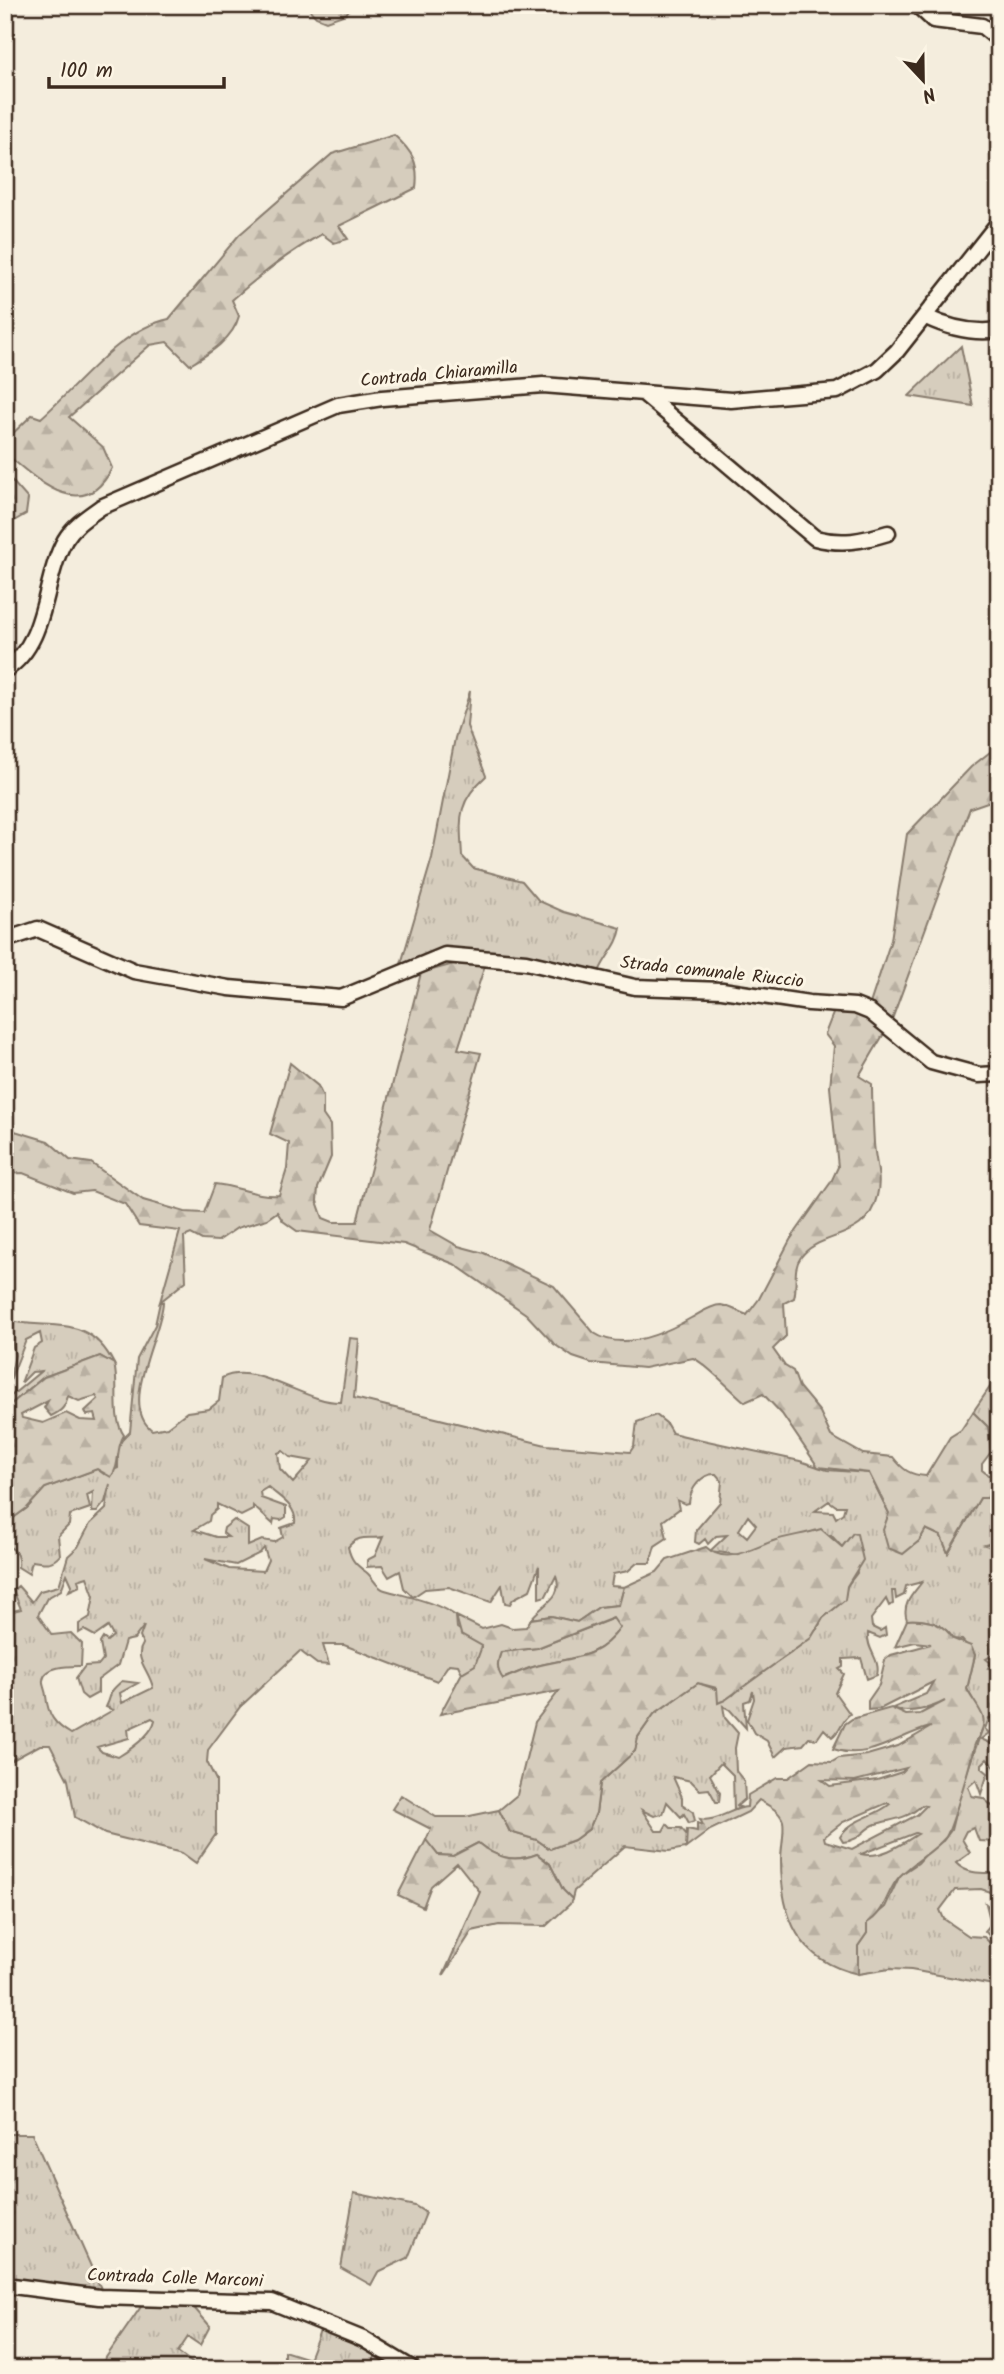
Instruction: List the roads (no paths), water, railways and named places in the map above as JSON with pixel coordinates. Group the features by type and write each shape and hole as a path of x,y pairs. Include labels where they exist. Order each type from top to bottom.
{"street":[{"path":"917,5 933,20 982,26 999,40"},
{"name":"Contrada Chiaramilla","path":"5,670 15,664 36,633 64,542 76,525 101,507 338,405 382,398 542,385 731,400 837,391 877,370 926,317 999,222"},
{"path":"926,317 948,327 985,332 999,330"},
{"path":"644,394 815,538 838,544 859,542 888,533"},
{"name":"Strada comunale Riuccio","path":"5,940 38,929 134,971 229,988 341,998 445,955 526,962 635,988 722,990 809,1003 855,1006 870,1012 930,1062 979,1075 999,1073"},
{"name":"Contrada Colle Marconi","path":"5,2285 99,2297 272,2302 363,2339 413,2369"}]}
